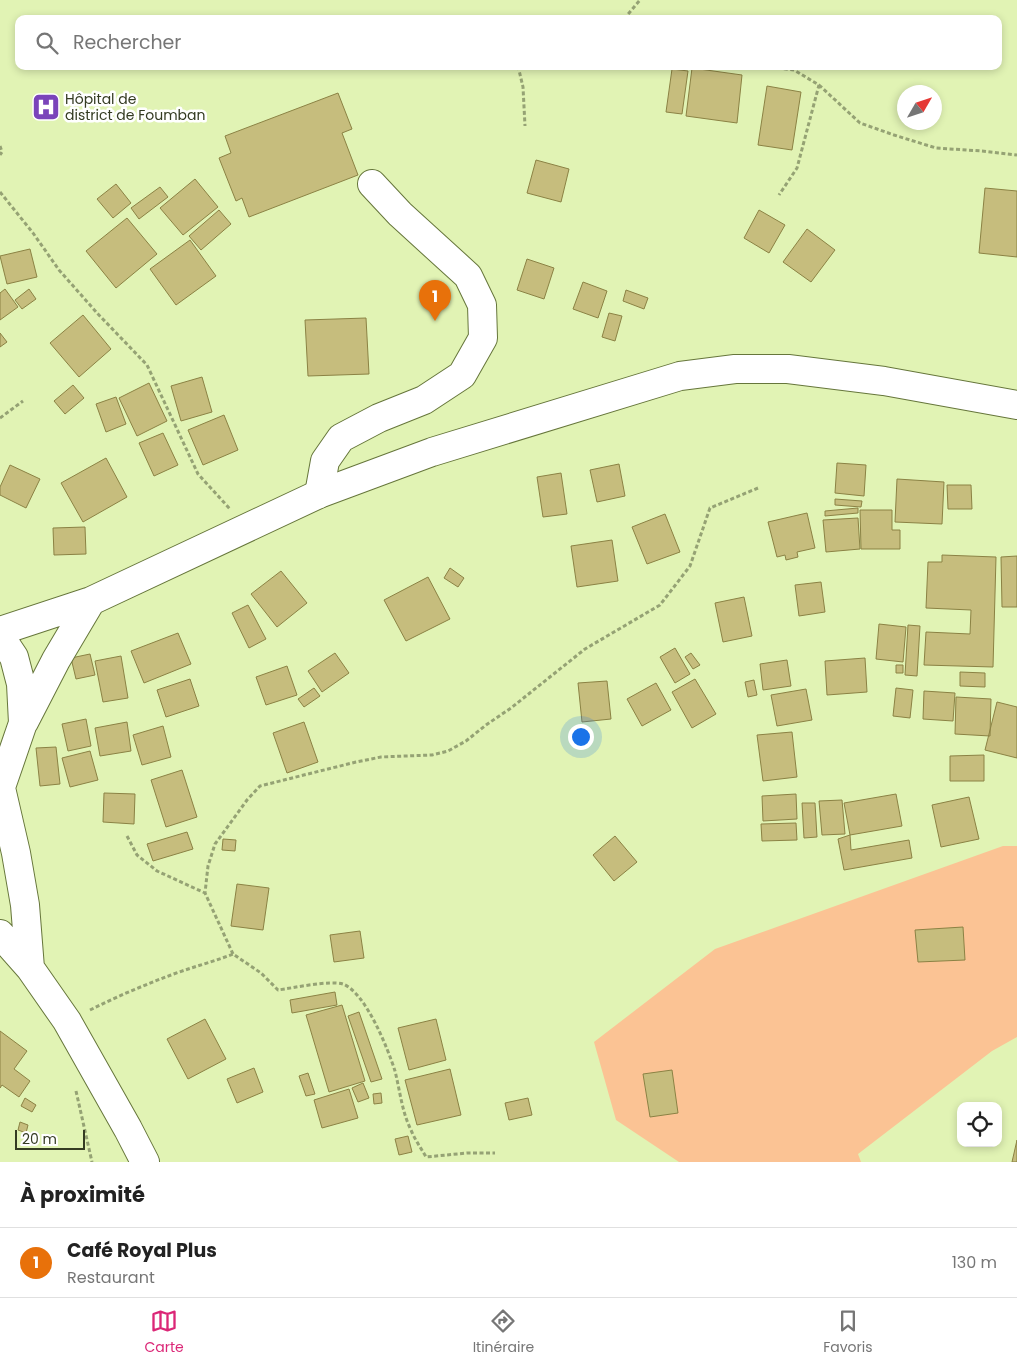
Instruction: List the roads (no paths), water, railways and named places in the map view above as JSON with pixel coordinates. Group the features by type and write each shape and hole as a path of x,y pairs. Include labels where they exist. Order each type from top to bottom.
{"main road":[{"path":"319,494 324,461 341,438 379,418 424,400 462,375 483,338 482,305 468,276 400,214 372,184"},
{"path":"0,630 92,601 319,494 432,452 680,376 735,369 788,370 884,381 1017,405"},
{"path":"30,968 25,906 16,853 1,789 23,723 56,660 92,601"},
{"path":"0,636 14,657 21,684 23,723"},
{"path":"0,934 30,968 67,1021 145,1162"}],"place":[{"name":"Hôpital de district de Foumban","path":"46,107"},
{"name":"Café Royal Plus","path":"435,321"}]}
